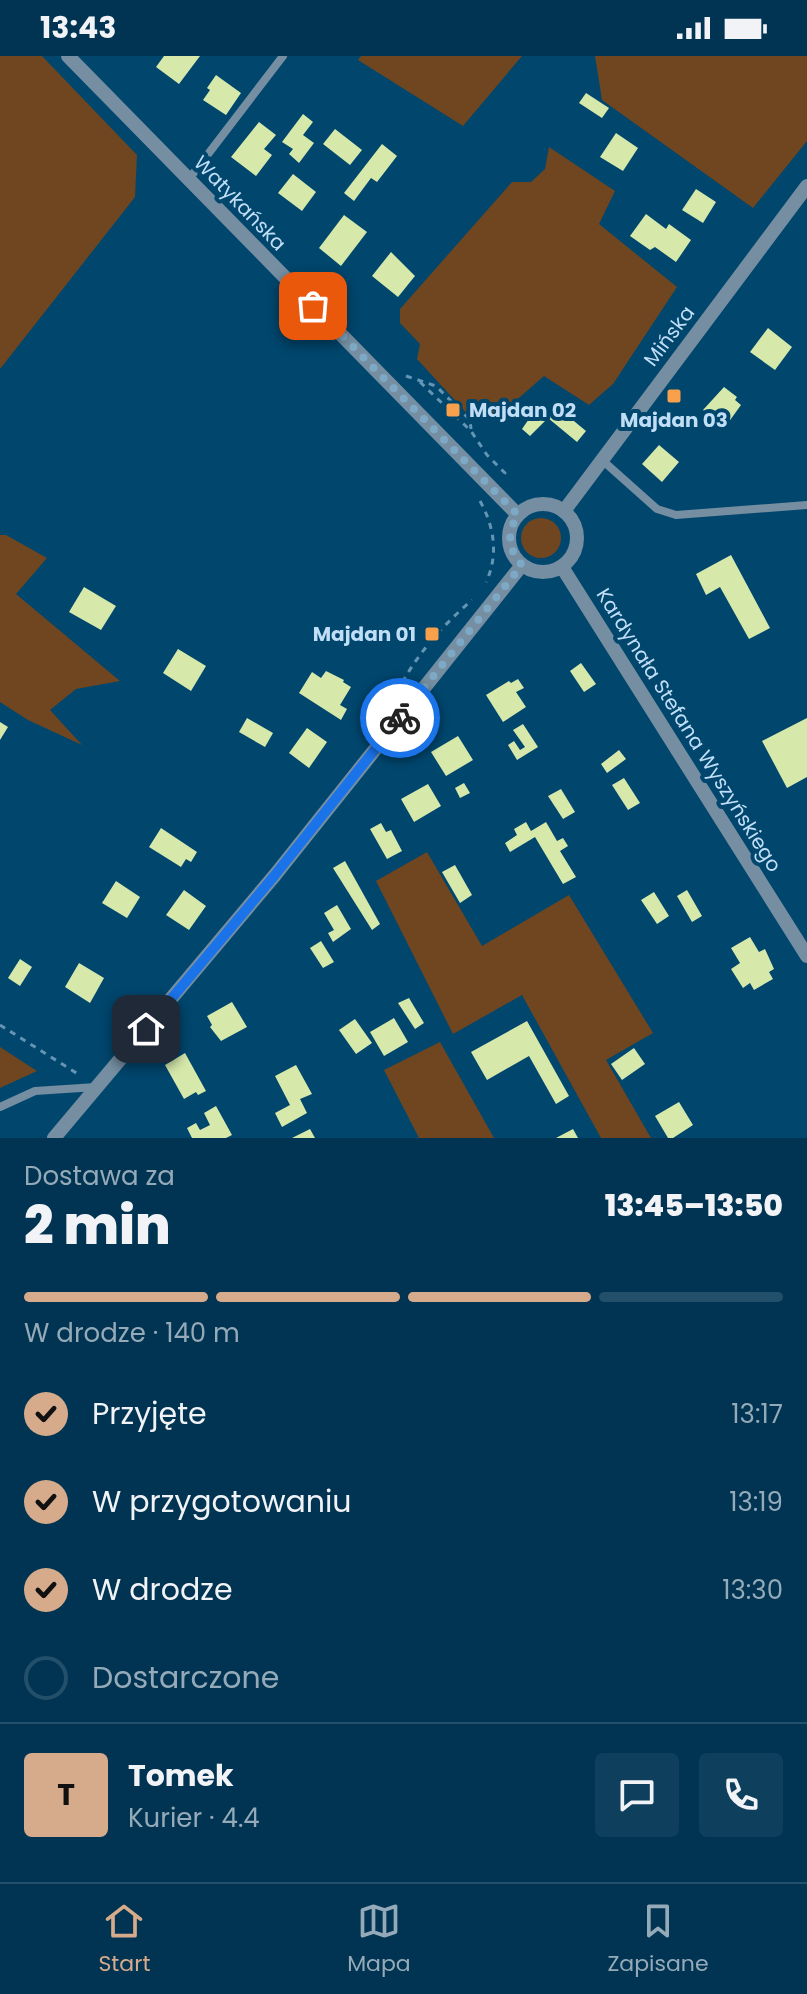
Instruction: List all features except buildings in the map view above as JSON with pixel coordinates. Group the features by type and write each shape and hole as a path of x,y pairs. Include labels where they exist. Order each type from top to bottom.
{"street":[{"name":"Watykańska","path":"68,56 518,515"},
{"path":"189,179 283,56"},
{"name":"Mińska","path":"564,511 807,186"},
{"path":"602,460 657,509 676,515 807,505"},
{"path":"540,504 564,511 577,533 571,558 562,567 542,572 522,565 510,547 512,525 518,515 540,504"},
{"path":"54,1138 275,875 522,565"},
{"name":"Kardynała Stefana Wyszyńskiego","path":"562,567 807,956"},
{"path":"0,1107 35,1091 97,1087"}],"path":[{"path":"471,431 470,420 436,386 420,382 471,431 487,455 505,473 501,478"},
{"path":"483,497 480,500 489,517 493,543 491,571 485,584"},
{"path":"394,701 410,667 450,618 480,593"},
{"path":"0,1025 97,1087"}],"shaded area":[{"path":"0,56 42,56 137,155 135,197 0,369"},
{"path":"361,56 522,56 463,126 358,60"},
{"path":"595,56 807,56 807,141 753,208 602,100"},
{"path":"549,147 615,191 599,224 677,287 613,384 589,405 544,376 503,412 473,420 417,359 420,344 400,323 400,309 512,182 531,182 545,169"},
{"path":"541,518 555,524 561,538 555,552 541,558 527,552 521,538 527,524"},
{"path":"0,535 6,535 47,558 16,594 120,681 76,689 50,710 82,745 28,720 0,702"},
{"path":"427,852 482,946 569,895 653,1033 606,1060 651,1138 601,1138 522,995 453,1034 376,881"},
{"path":"440,1042 494,1138 419,1138 384,1070"},
{"path":"0,1047 37,1071 0,1088"}],"way so far":[{"path":"313,306 518,515 512,525 510,547 522,565 400,718"}],"place":[{"name":"Majdan 03","path":"674,396"},
{"name":"Majdan 02","path":"453,410"},
{"name":"Majdan 01","path":"432,634"}],"route":[{"path":"146,1029 275,875 400,718"}]}
